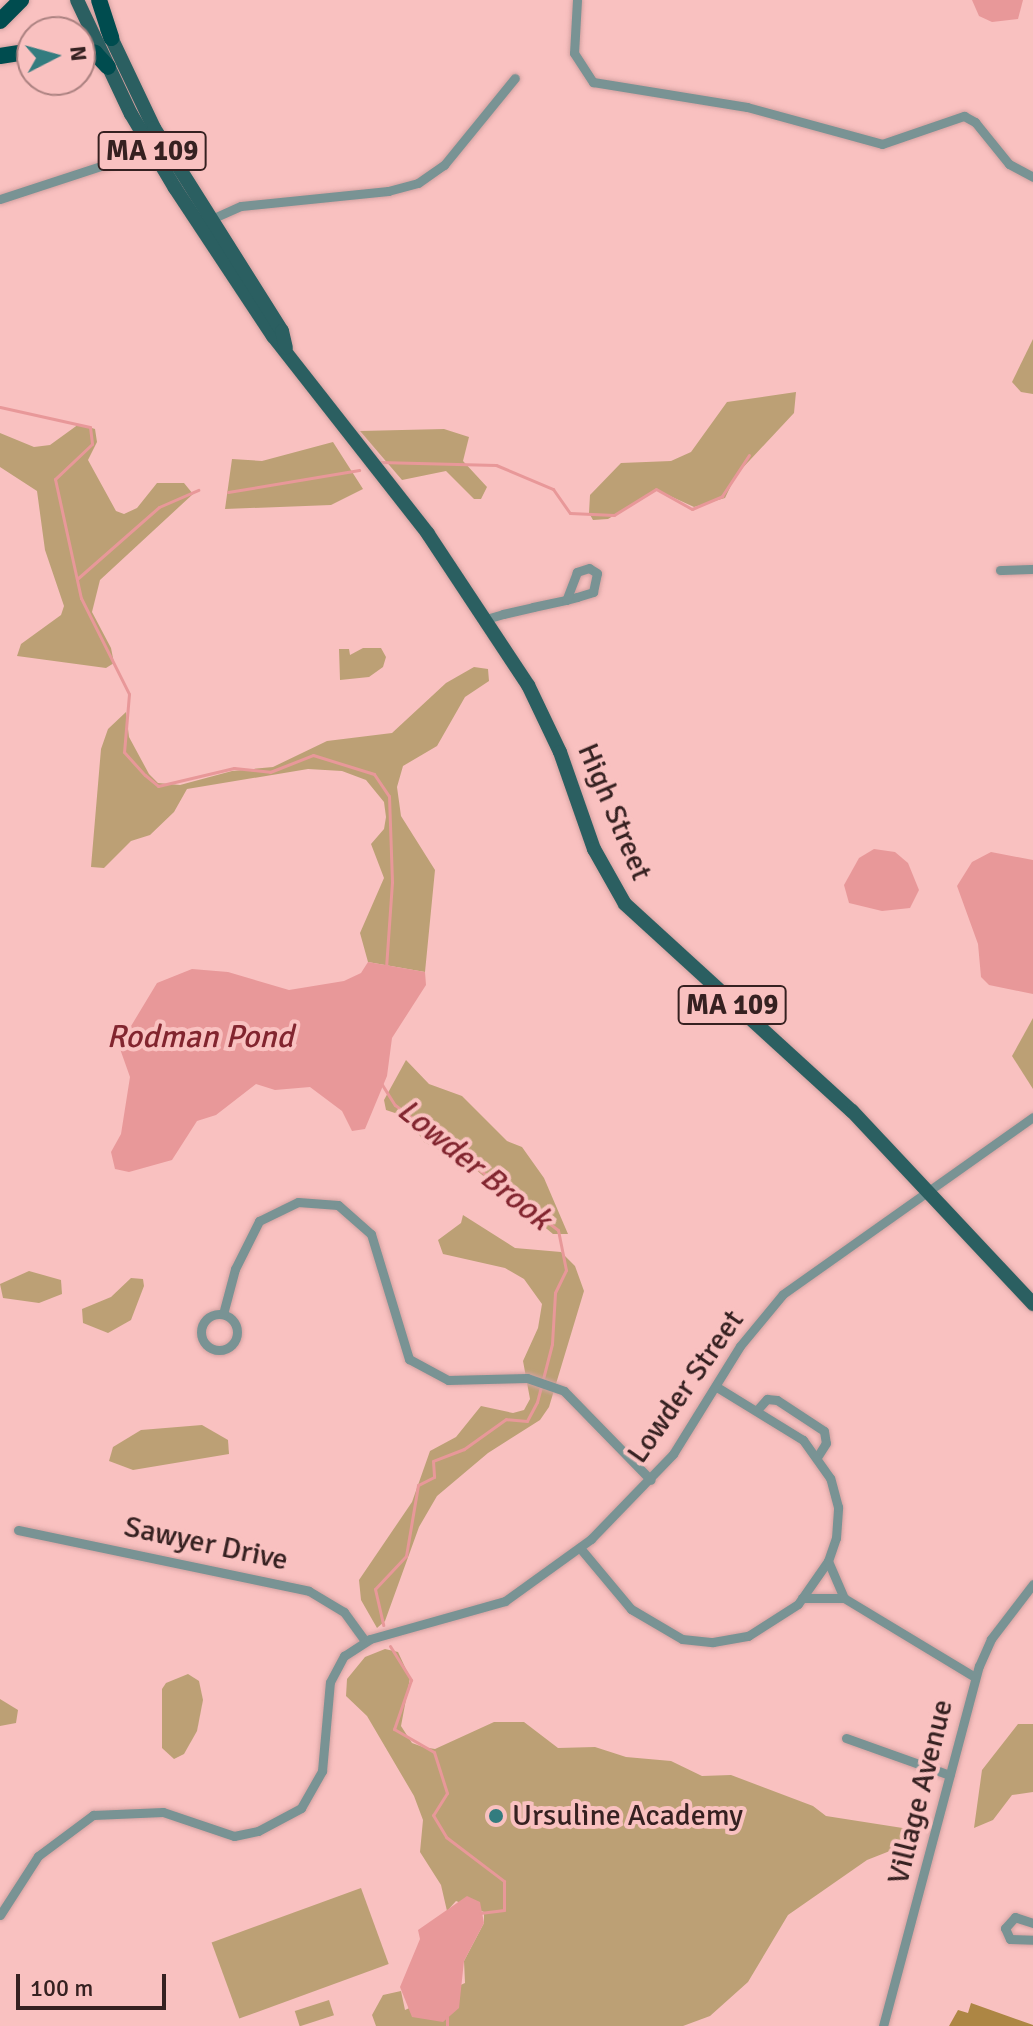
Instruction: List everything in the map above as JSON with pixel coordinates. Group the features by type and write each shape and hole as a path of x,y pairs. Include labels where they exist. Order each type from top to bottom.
{"highway":[{"path":"0,21 21,0"},
{"path":"99,0 111,38"},
{"path":"96,59 108,67"}],"main road":[{"name":"High Street","path":"77,0 108,67 206,222 282,331 286,348 486,619 541,708 594,849 625,904 852,1111 1033,1304"},
{"name":"High Street","path":"93,0 158,148"}],"street":[{"path":"577,0 574,53 593,82 747,107 882,144 964,116 975,122 1009,164 1033,177"},
{"path":"206,222 241,206 388,191 418,183 444,165 515,78"},
{"path":"0,199 158,148"},
{"path":"1000,570 1033,569"},
{"path":"486,619 566,600"},
{"name":"Lowder Street","path":"0,1915 43,1851 93,1815 159,1812 217,1833 239,1836 301,1808 322,1771 332,1674 344,1656 365,1641 486,1610 525,1589 580,1548 651,1480 717,1387 740,1346 790,1288 1033,1117"},
{"path":"223,1314 235,1269 259,1221 298,1202 338,1205 371,1234 409,1359 448,1380 541,1381 571,1397 651,1480"},
{"path":"223,1314 236,1326 236,1339 228,1348 216,1351 205,1345 201,1329 206,1319 223,1314"},
{"path":"580,1548 631,1609 659,1629 690,1641 721,1642 757,1632 802,1598 828,1561 838,1507 818,1456 792,1431 717,1387"},
{"path":"757,1410 767,1399 777,1400 824,1431 826,1443 818,1456"},
{"name":"Sawyer Drive","path":"18,1530 309,1591 344,1612 365,1641"},
{"path":"828,1561 844,1598"},
{"name":"Village Avenue","path":"883,2026 975,1677 991,1639 1033,1584"},
{"path":"802,1598 844,1598 975,1677"},
{"path":"846,1738 950,1775"},
{"path":"1033,1923 1015,1917 1005,1928 1010,1939 1033,1940"}],"shaded area":[{"path":"1033,339 1033,394 1021,392 1012,382"},
{"path":"796,392 794,413 736,475 725,498 694,507 657,490 608,519 593,520 589,513 590,495 621,463 671,461 691,452 727,402"},
{"path":"79,424 95,429 97,442 88,460 116,511 124,514 137,508 157,483 184,483 193,494 100,580 92,612 111,648 114,663 106,668 17,656 21,644 61,615 64,606 45,550 37,491 0,467 0,433 34,447 50,445"},
{"path":"444,429 469,437 463,461 487,487 481,499 474,499 446,471 402,480 360,431"},
{"path":"333,442 363,489 331,505 225,509 232,459 262,461"},
{"path":"363,648 381,648 386,657 383,667 369,677 340,680 339,649 349,649 350,655"},
{"path":"474,667 488,669 489,681 465,697 437,746 403,766 397,787 401,816 435,870 425,972 368,962 360,933 384,878 371,844 384,829 384,802 366,780 342,771 308,769 187,789 174,812 150,835 131,841 104,868 91,867 101,749 108,729 126,712 129,737 149,774 158,783 180,785 232,771 273,767 327,741 392,733 446,683"},
{"path":"1033,1018 1033,1089 1012,1056"},
{"path":"406,1060 429,1084 462,1096 507,1141 522,1147 544,1178 568,1234 553,1234 475,1169 424,1142 407,1117 386,1110 384,1100"},
{"path":"463,1215 515,1248 561,1252 575,1266 584,1291 549,1407 540,1420 488,1453 437,1496 419,1527 385,1621 377,1628 361,1600 359,1580 412,1502 430,1451 456,1437 481,1406 513,1413 524,1410 530,1399 523,1361 538,1328 542,1304 524,1279 505,1268 443,1254 438,1240 461,1223"},
{"path":"29,1271 61,1280 62,1294 39,1303 3,1298 0,1284"},
{"path":"131,1278 143,1279 144,1286 131,1320 108,1333 83,1323 82,1309 111,1297"},
{"path":"202,1425 228,1440 229,1454 133,1470 109,1461 113,1447 141,1430"},
{"path":"385,1649 398,1652 410,1678 401,1726 412,1743 423,1747 435,1749 494,1722 524,1722 558,1748 595,1747 626,1757 671,1761 702,1776 731,1775 813,1806 826,1816 909,1829 912,1835 900,1847 867,1860 788,1915 748,1982 710,2016 683,2026 376,2026 372,2015 383,1995 401,1991 405,2010 465,1983 464,1961 484,1923 484,1912 456,1901 447,1911 441,1885 420,1852 423,1820 414,1796 367,1716 346,1696 347,1679 365,1657"},
{"path":"188,1674 199,1681 203,1700 197,1731 184,1754 174,1759 162,1748 162,1689 166,1683"},
{"path":"0,1699 18,1710 16,1723 0,1726"},
{"path":"1018,1724 1033,1724 1033,1792 1012,1795 993,1820 974,1828 982,1770"},
{"path":"361,1888 389,1964 239,2018 212,1942"},
{"path":"329,2000 334,2015 300,2026 295,2011"},
{"path":"971,2003 1033,2026 949,2026 958,2010 968,2013"}],"water":[{"path":"972,0 1023,0 1018,19 992,22 979,16"},
{"path":"874,849 895,852 908,863 919,890 910,908 882,911 849,903 844,885 859,858"},
{"path":"991,852 1033,860 1033,994 989,985 981,977 978,944 957,886 972,862"},
{"name":"Rodman Pond","path":"368,962 425,972 426,985 392,1038 387,1076 365,1129 352,1131 342,1111 310,1087 275,1090 256,1084 216,1115 197,1121 172,1160 129,1172 115,1169 111,1152 121,1134 130,1077 119,1046 157,983 192,969 228,972 289,990 344,981 361,973"},
{"path":"467,1896 480,1902 484,1923 464,1961 459,2008 443,2022 412,2017 400,1987 420,1939 418,1930"}],"waterway":[{"name":"Lowder Brook","path":"0,407 90,427 92,444 55,479 81,598 129,694 124,752 145,775 158,786 234,768 270,772 313,755 374,774 389,796 392,882 386,967"},
{"path":"379,462 496,465 553,489 570,513 614,515 656,489 692,509 722,496 749,455"},
{"path":"228,492 359,470"},
{"path":"77,579 159,507 198,490"},
{"name":"Lowder Brook","path":"381,1083 395,1105 558,1230 566,1270 555,1293 552,1344 537,1402 527,1421 506,1419 464,1449 433,1461 434,1477 418,1485 406,1556 375,1589 383,1625"},
{"name":"Lowder Brook","path":"390,1646 411,1680 394,1729 434,1752 447,1793 433,1815 446,1837 504,1881 504,1910 480,1913"},
{"name":"Lowder Brook","path":"447,2017 447,2026"}],"place":[{"name":"Ursuline Academy","path":"496,1816"}]}
